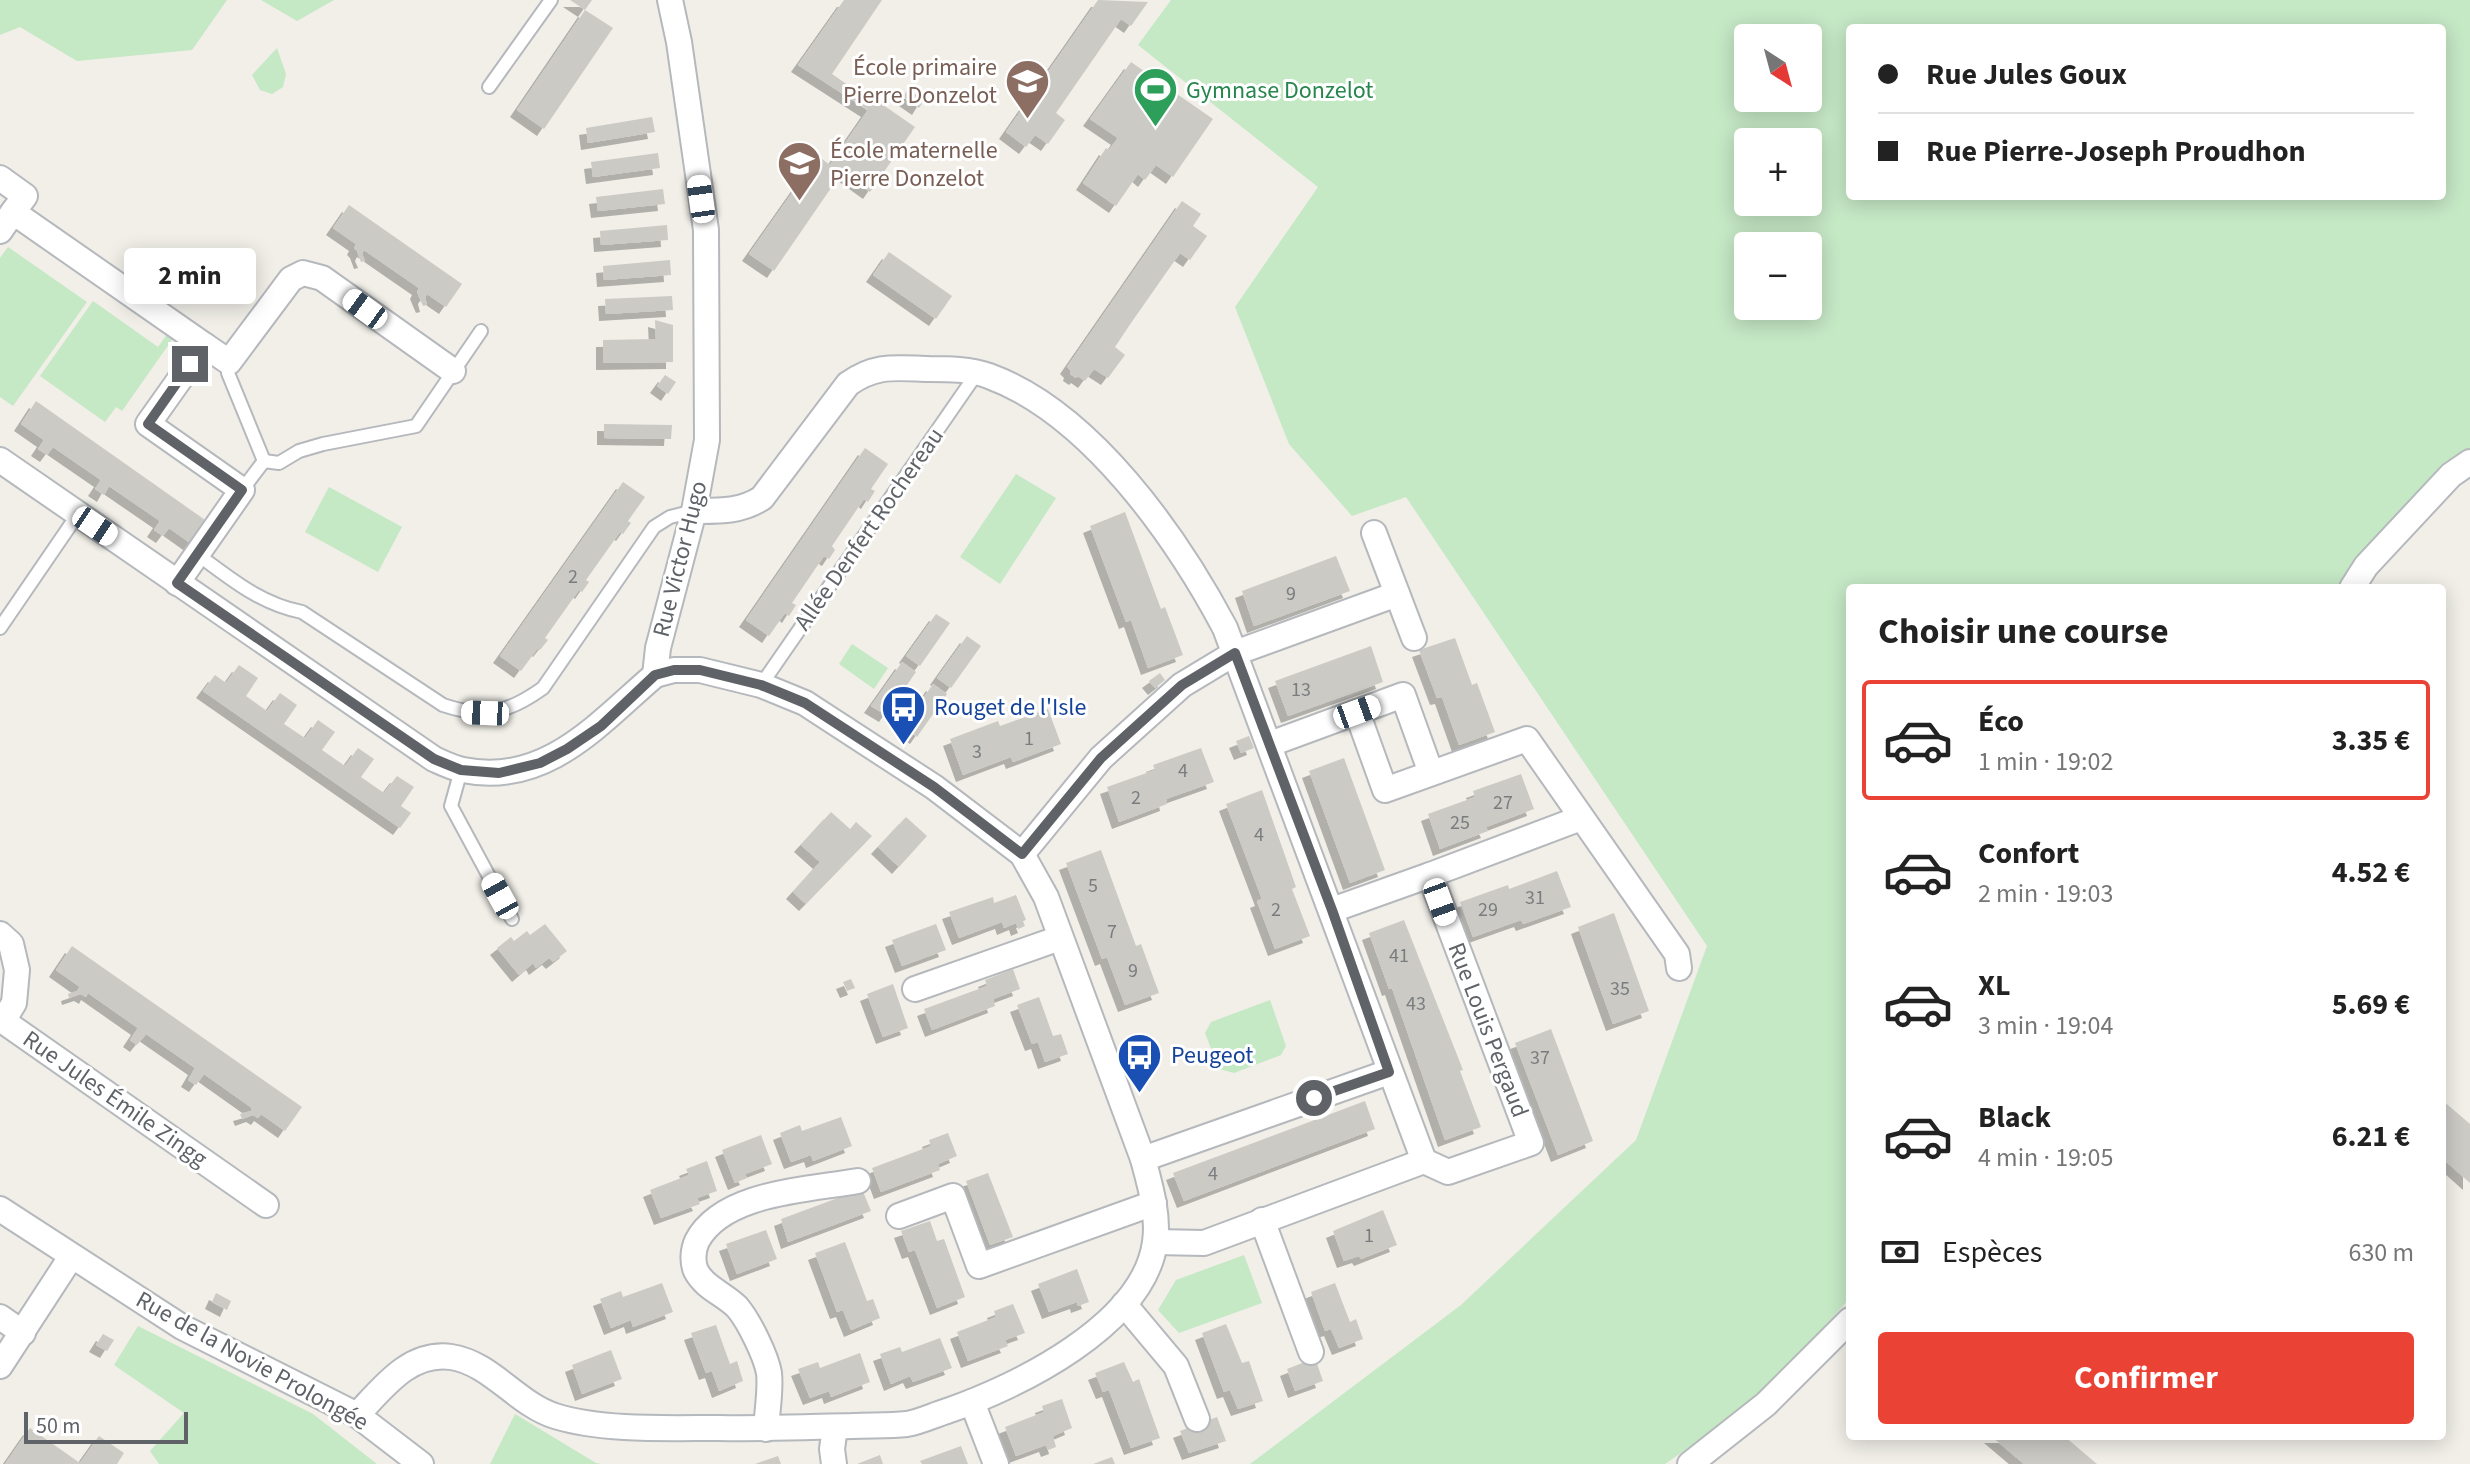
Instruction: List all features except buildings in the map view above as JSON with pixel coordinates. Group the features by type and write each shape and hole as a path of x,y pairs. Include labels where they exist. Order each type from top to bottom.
{"street":[{"name":"Rue Victor Hugo","path":"655,675 658,648 694,511 707,440 706,230 670,0"},
{"path":"0,178 25,196 7,222 229,362 291,279 303,273 322,278 453,371"},
{"path":"177,583 242,490 148,424 204,345"},
{"path":"694,511 737,509 762,498 848,384 863,373 885,367 949,369 977,373 1018,389 1084,436 1174,542 1199,580 1235,653 1424,1161 1204,1243 1156,1242"},
{"path":"0,460 434,759 461,770 499,773 540,763 601,726 655,675 674,670 700,670 761,685 805,703 896,761 1022,854 1046,897 1143,1159 1154,1203 1156,1242 1146,1273 1101,1329 1052,1363 989,1397 908,1424 766,1429 594,1424 554,1416 522,1399 479,1367 451,1357 425,1358 398,1372 357,1415"},
{"path":"2355,584 2366,566 2451,475 2470,462"},
{"path":"1374,533 1414,638"},
{"path":"1022,854 1101,758 1182,685 1235,653 1397,594"},
{"path":"1270,744 1403,695 1431,773"},
{"path":"1357,712 1385,790 1527,739 1677,954 1679,968"},
{"path":"1332,910 1581,818"},
{"name":"Rue Louis Pergaud","path":"1424,1161 1448,1172 1531,1143 1430,875"},
{"name":"Rue Jules Émile Zingg","path":"0,934 11,944 17,970 14,1003 3,1021 266,1205"},
{"path":"915,989 1060,938"},
{"path":"1143,1159 1389,1072"},
{"path":"766,1429 769,1373 754,1334 737,1307 702,1281 694,1267 694,1248 704,1227 722,1213 758,1199 858,1181"},
{"path":"899,1216 953,1196 979,1266 1154,1203"},
{"name":"Rue de la Novie Prolongée","path":"0,1209 182,1327 357,1415 421,1464"},
{"path":"1262,1220 1311,1352"},
{"path":"0,1366 71,1257"},
{"path":"1124,1304 1176,1366 1197,1419"},
{"path":"0,1317 23,1333"},
{"path":"1690,1464 1766,1404 1846,1324"},
{"path":"972,1402 996,1464"},
{"path":"834,1464 832,1449 835,1427"}],"lane":[{"path":"489,87 551,0"},
{"path":"264,461 279,463 299,451 323,444 416,426 481,331"},
{"path":"229,362 228,373 264,461"},
{"name":"Allée Denfert Rochereau","path":"761,685 977,373"},
{"path":"242,490 264,461"},
{"path":"197,554 255,595 275,606 302,612 443,705 465,712 485,713 520,704 543,688 654,527 670,517 694,511"},
{"path":"0,628 78,514"},
{"path":"461,770 451,806 512,919"}],"green space":[{"path":"0,0 227,0 192,50 77,61 20,27 0,35"},
{"path":"261,0 334,0 297,21"},
{"path":"1171,0 2470,0 2470,453 2349,584 1846,584 1846,1302 1760,1398 1665,1464 1250,1464 1461,1305 1636,1140 1707,946 1406,497 1352,516 1289,444 1235,307 1318,187 1138,45"},
{"path":"277,48 286,74 283,87 272,94 260,90 252,75"},
{"path":"8,247 87,302 13,406 0,397 0,258"},
{"path":"93,301 158,347 168,333 174,337 122,411 116,407 105,422 40,376"},
{"path":"1016,474 1056,498 1000,584 960,557"},
{"path":"329,487 402,527 378,572 305,532"},
{"path":"852,644 888,668 874,689 839,664"},
{"path":"1270,1000 1286,1046 1281,1055 1234,1073 1219,1069 1205,1033 1211,1022"},
{"path":"1244,1255 1262,1303 1179,1333 1158,1310 1176,1280"},
{"path":"138,1326 313,1414 377,1464 159,1464 150,1451 184,1413 114,1365"},
{"path":"515,1414 596,1463 602,1464 490,1464"}],"place":[{"name":"École primaire Pierre Donzelot","path":"1028,120"},
{"name":"Gymnase Donzelot","path":"1155,129"},
{"name":"École maternelle Pierre Donzelot","path":"799,203"},
{"name":"Rouget de l'Isle","path":"903,746"},
{"name":"Peugeot","path":"1140,1094"}],"route":[{"path":"190,364 148,424 242,490 177,583 434,759 461,770 499,773 540,763 601,726 655,675 674,670 700,670 761,685 805,703 934,787 1022,854 1101,758 1182,685 1235,653 1389,1072 1314,1098"}]}
